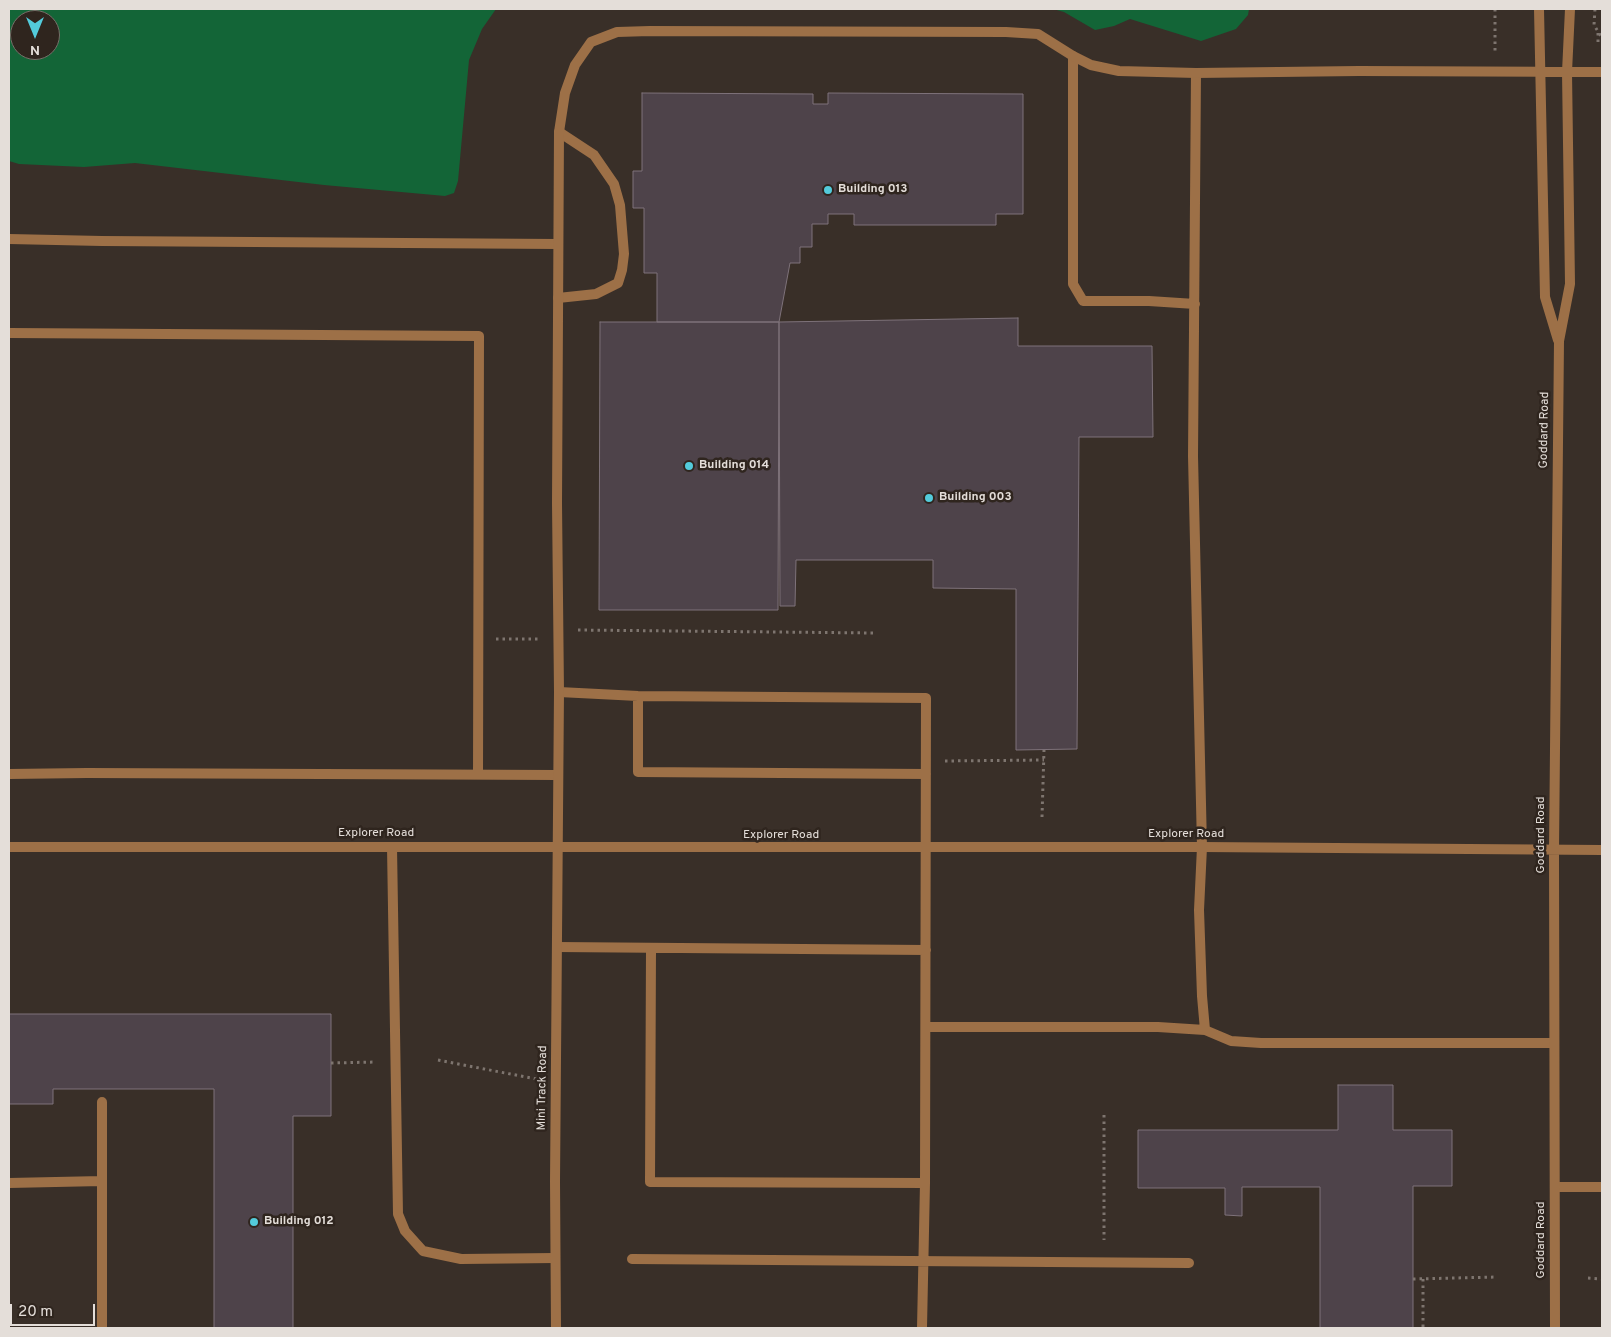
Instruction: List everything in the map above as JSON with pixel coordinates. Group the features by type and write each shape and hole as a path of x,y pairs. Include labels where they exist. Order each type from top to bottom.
{"street":[{"name":"Goddard Road","path":"1539,9 1545,297 1559,341"},
{"name":"Goddard Road","path":"1555,1328 1554,850 1559,341 1570,284 1567,72 1570,9"},
{"name":"Mini Track Road","path":"556,1328 559,132 565,94 575,66 591,42 617,32 650,31 1006,32 1038,34 1073,56 1091,64 1119,71 1196,73 1359,71 1602,72"},
{"path":"1073,56 1073,284 1083,301 1149,301 1195,304"},
{"path":"1196,73 1193,456 1202,847 1199,910 1205,1030"},
{"path":"558,298 582,297 596,294 618,283 624,254 620,205 614,184 594,155 559,132"},
{"path":"9,238 102,242 558,244"},
{"path":"9,333 479,336 478,774"},
{"path":"559,692 638,696 926,698 926,1027 922,1328"},
{"path":"638,696 638,772 926,774"},
{"path":"9,774 558,775"},
{"name":"Explorer Road","path":"9,847 1202,847 1602,850"},
{"path":"392,847 398,1214 405,1231 423,1251 461,1259 555,1258"},
{"path":"557,947 926,950"},
{"path":"651,949 650,1182 925,1183"},
{"path":"926,1027 1158,1027 1205,1030 1231,1041 1261,1043 1554,1043"},
{"path":"102,1102 102,1328"},
{"path":"9,1183 102,1181"},
{"path":"1555,1187 1602,1187"},
{"path":"632,1259 1189,1263"}],"path":[{"path":"1494,9 1495,52"},
{"path":"1595,9 1594,25 1602,38"},
{"path":"1598,32 1598,45"},
{"path":"578,630 875,633"},
{"path":"478,639 543,639"},
{"path":"1042,817 1044,750"},
{"path":"945,761 1044,760"},
{"path":"438,1060 539,1079"},
{"path":"331,1064 379,1062"},
{"path":"1104,1115 1104,1240"},
{"path":"1413,1279 1497,1277"},
{"path":"1588,1278 1602,1279"},
{"path":"1423,1279 1423,1328"}],"green space":[{"path":"9,9 496,9 482,29 469,60 458,181 454,193 445,196 324,185 135,163 84,167 19,164 9,161"},
{"path":"1053,9 1249,9 1248,15 1236,29 1201,41 1130,19 1114,26 1095,30 1064,12"}],"building":[{"name":"Building 013","path":"642,93 813,94 813,104 828,104 828,93 1023,94 1023,214 996,214 996,225 854,225 854,214 828,214 828,224 812,224 812,247 800,247 800,263 790,263 779,322 657,322 657,273 644,273 644,208 633,208 633,171 642,171"},
{"name":"Building 003","path":"1018,318 1018,346 1152,346 1153,437 1079,437 1077,749 1016,750 1016,589 933,588 933,560 796,560 795,606 780,606 779,322"},
{"name":"Building 014","path":"600,322 779,322 778,610 599,610"},
{"name":"Building 012","path":"9,1014 331,1014 331,1116 293,1116 293,1328 214,1328 214,1089 53,1089 53,1104 9,1104"},
{"path":"1338,1085 1393,1085 1393,1130 1452,1130 1452,1186 1413,1186 1413,1328 1320,1328 1320,1187 1242,1187 1242,1216 1225,1215 1225,1188 1138,1188 1138,1130 1338,1130"}],"place":[{"name":"Building 013","path":"828,190"},
{"name":"Building 014","path":"689,466"},
{"name":"Building 003","path":"929,498"},
{"name":"Building 012","path":"254,1222"}]}
